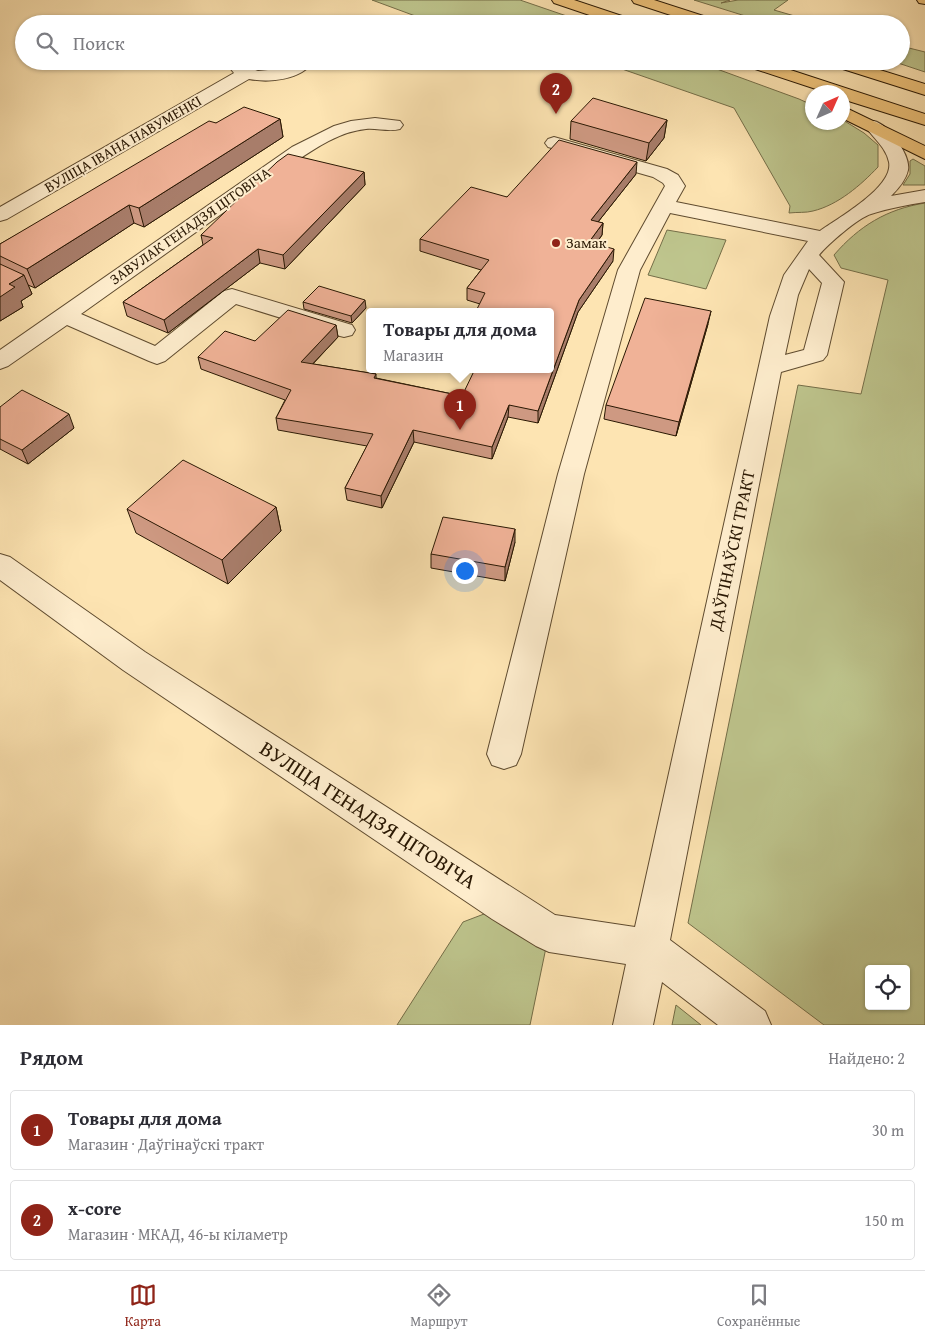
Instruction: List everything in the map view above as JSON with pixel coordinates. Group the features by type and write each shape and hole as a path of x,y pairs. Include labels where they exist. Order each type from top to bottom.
{"highway":[{"path":"559,0 604,15"},
{"path":"639,0 686,15"},
{"path":"754,70 805,94"},
{"path":"773,70 818,85"},
{"path":"862,70 925,90"},
{"path":"850,96 925,120"},
{"path":"850,114 925,153"}],"street":[{"name":"ВУЛІЦА ІВАНА НАВУМЕНКІ","path":"0,215 235,70"},
{"name":"ВУЛІЦА ІВАНА НАВУМЕНКІ","path":"247,70 258,75 282,74 292,70"},
{"name":"ЗАВУЛАК ГЕНАДЗЯ ЦІТОВІЧА","path":"0,361 279,164 322,136 341,128 364,123 394,125"},
{"name":"ДАЎГІНАЎСКІ ТРАКТ","path":"634,1025 770,367 789,287 801,264 815,247 884,193 894,181 899,168 895,152 874,126"},
{"path":"504,754 571,474 629,270 675,186 671,179 660,173 554,143"},
{"path":"858,212 890,202 925,196"},
{"path":"664,206 815,247 833,282 815,355 770,367"},
{"path":"64,315 157,356 232,296 344,330"},
{"name":"ВУЛІЦА ГЕНАДЗЯ ЦІТОВІЧА","path":"0,565 134,661 505,906 550,933 649,948 751,1025"}],"green space":[{"path":"372,0 520,0 564,15 413,15"},
{"path":"694,0 730,0 721,3 738,0 788,0 774,10 791,15 742,15"},
{"path":"910,48 925,52 925,72 910,67"},
{"path":"625,70 720,70 805,102 805,130 850,130 850,124 878,145 878,167 857,187 840,199 810,212 789,213 790,206 734,108"},
{"path":"913,159 925,166 925,185 903,185 910,174 910,161"},
{"path":"925,203 925,1025 824,1025 688,923 798,385 861,394 888,280 841,268 834,255 853,235 864,227 886,214"},
{"path":"667,230 726,240 706,289 648,275"},
{"path":"505,906 549,933 530,1025 397,1025 463,922"},
{"path":"676,1005 701,1025 672,1025"}],"building":[{"path":"593,98 667,120 649,143 571,121"},
{"path":"244,107 280,119 139,208 129,205 27,269 0,256 0,244 209,121 216,123"},
{"path":"559,140 637,162 591,220 603,223 589,242 614,249 579,300 554,368 554,308 478,308 485,293 467,288 489,260 420,239 471,187 507,197"},
{"path":"288,154 364,172 283,255 258,249 164,320 123,302 213,238 201,235 277,162"},
{"path":"0,264 24,275 9,284 15,287 0,297"},
{"path":"319,286 365,300 351,316 303,302"},
{"path":"645,298 711,311 679,422 606,405"},
{"path":"288,310 336,325 301,362 376,374 374,378 462,396 473,373 552,373 538,411 509,405 492,447 413,430 381,496 345,488 373,434 276,418 291,390 198,357 225,331 255,341"},
{"path":"22,390 69,414 22,450 0,439 0,407"},
{"path":"183,460 276,507 222,560 127,509"},
{"path":"443,517 515,529 505,567 431,554"}],"place":[{"name":"x-core","path":"556,114"},
{"name":"Замак","path":"556,243"},
{"name":"Товары для дома","path":"460,430"}]}
